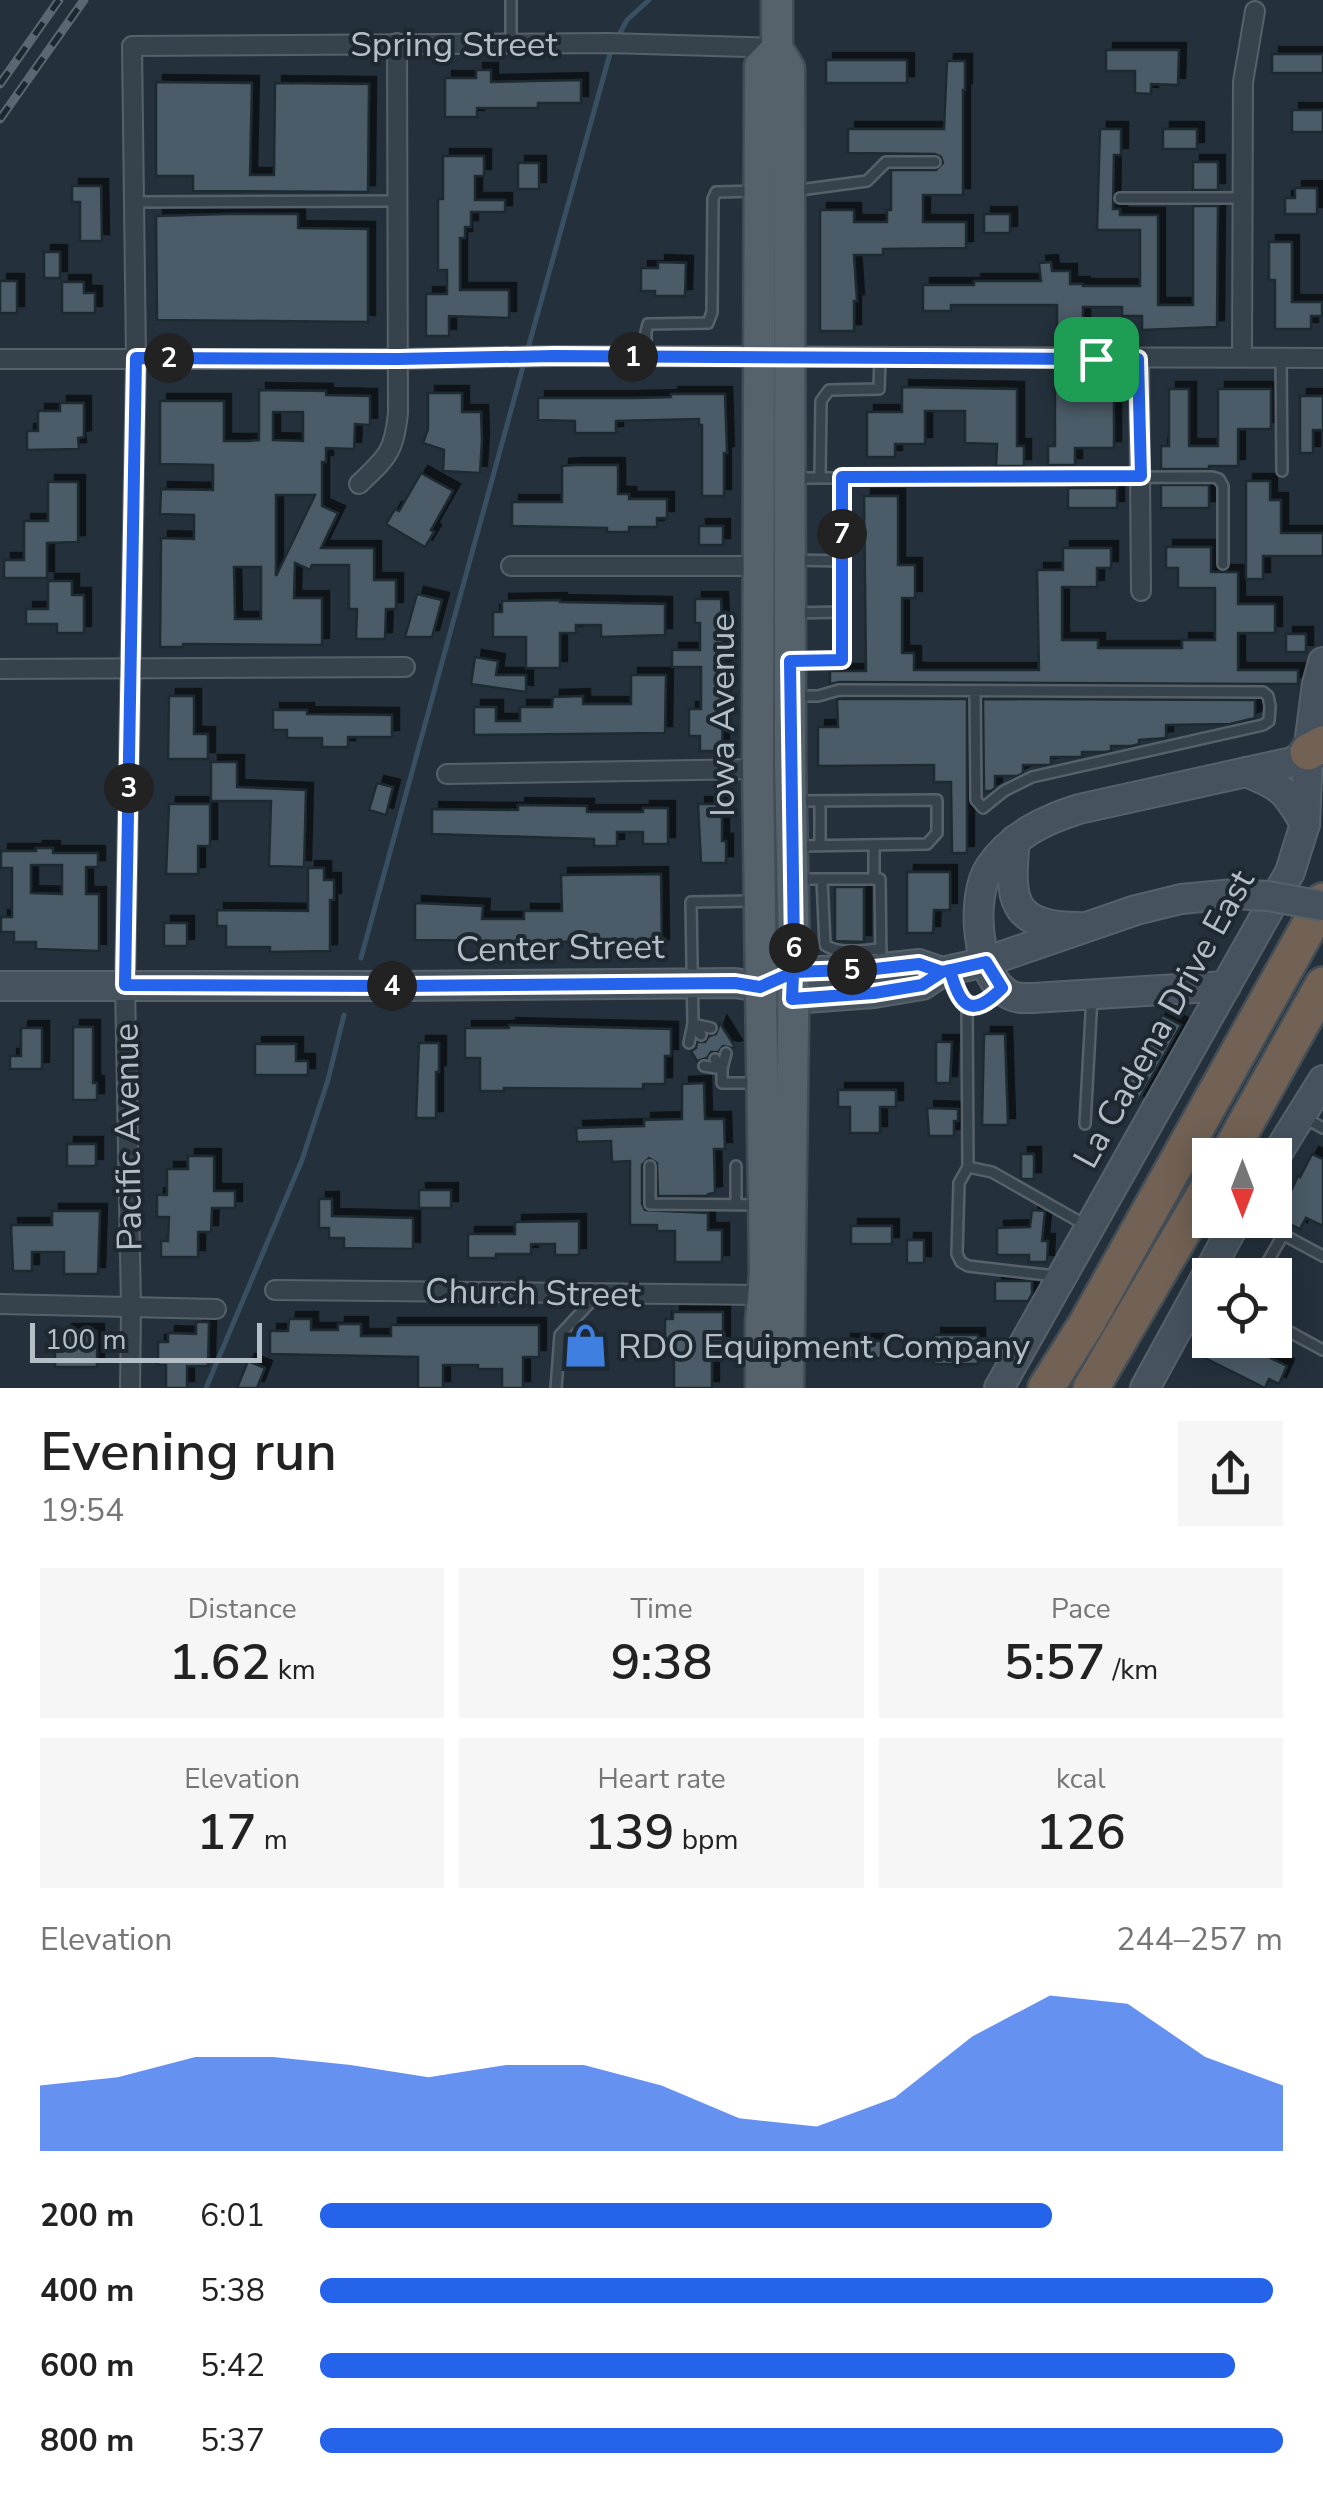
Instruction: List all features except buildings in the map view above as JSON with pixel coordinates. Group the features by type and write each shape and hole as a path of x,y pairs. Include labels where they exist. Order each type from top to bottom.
{"highway":[{"path":"1046,1388 1097,1306 1323,903"},
{"path":"1238,1138 1323,985"},
{"path":"1270,1083 1323,1025"},
{"path":"1091,1388 1192,1216"}],"main road":[{"name":"Iowa Avenue","path":"776,0 777,48 789,68 774,191 776,357 760,566 762,1083 750,1204 776,1296 788,1388"},
{"name":"Iowa Avenue","path":"760,1388 776,1296 793,986 807,879 806,801 790,696 791,560 805,477 776,357"},
{"name":"La Cadena Drive East","path":"999,1388 1290,872 1305,824 1316,748 1317,684 1323,662"},
{"path":"1226,986 1018,998 1007,994 986,962 979,926 980,896 988,870 1015,840 1051,818 1292,762 1316,748"},
{"path":"1246,772 1275,783 1288,794 1305,824"},
{"path":"1015,840 1011,880 1018,906 1041,922 1090,926"},
{"name":"Center Street","path":"0,986 735,983 874,993 922,985 946,971 986,962 1136,910 1181,899 1234,894 1323,903"},
{"name":"Center Street","path":"793,986 881,959 946,971"},
{"path":"1292,1141 1312,1122 1323,1080"},
{"path":"1145,1388 1228,1238"}],"street":[{"path":"1242,357 1243,82 1255,11"},
{"path":"360,484 388,456 396,437 397,43"},
{"name":"Spring Street","path":"132,46 511,43 777,48"},
{"name":"Pacific Avenue","path":"130,1388 125,985 136,358 132,46"},
{"path":"0,359 1323,358"},
{"path":"1138,359 1141,591"},
{"path":"511,566 760,566"},
{"path":"0,669 405,666"},
{"path":"446,774 758,769"},
{"name":"Church Street","path":"276,1290 776,1296"},
{"path":"0,1304 216,1309"}],"lane":[{"path":"511,0 511,43"},
{"path":"646,357 648,324 708,323 712,312 716,192 774,191 867,181 886,162 935,162"},
{"path":"1120,198 1242,198"},
{"path":"134,202 398,201"},
{"path":"880,358 879,390 829,390 821,401 805,477 1212,476 1219,479 1224,490 1224,564"},
{"path":"1282,358 1282,472"},
{"path":"790,661 842,660 842,477"},
{"path":"791,560 842,561"},
{"path":"791,612 842,612"},
{"path":"790,696 818,696 839,690 1262,692 1268,696 1269,720 1263,725 1032,777 1004,791 983,808 976,800 975,691"},
{"path":"806,801 937,800 937,834 927,844 806,845"},
{"path":"874,845 874,879"},
{"path":"807,879 874,879 880,879 881,959 829,949 807,879"},
{"path":"689,1042 693,1024 691,902 760,901"},
{"path":"946,971 956,994 967,1005 968,1167 959,1183 957,1254 968,1266 1062,1277"},
{"path":"967,1005 982,1005 1002,988"},
{"path":"1085,1124 1092,994"},
{"path":"693,1024 711,1028"},
{"path":"693,1024 701,1035"},
{"path":"726,1052 722,1083 762,1083"},
{"path":"716,1059 722,1069"},
{"path":"704,1066 722,1069"},
{"path":"650,1166 650,1204 750,1204 736,1166"},
{"path":"968,1167 992,1172 1090,1228"},
{"path":"1289,1238 1323,1256"},
{"path":"556,1388 560,1335 598,1293"},
{"path":"1292,1333 1323,1350"}],"waterway":[{"path":"616,40 627,20 649,0"},
{"path":"527,352 611,50"},
{"path":"361,958 524,363"},
{"path":"206,1388 302,1160 344,1015"}],"railway":[{"path":"0,84 59,0"},
{"path":"0,119 84,0"}],"place":[{"name":"RDO Equipment Company","path":"585,1346"}],"route":[{"path":"1096,359 136,358 125,985 735,983 760,987 794,972 919,964 942,972 986,962 1002,988 989,1002 975,1006 961,1001 956,994 950,970 942,972 922,985 792,999 794,972 794,951 790,661 842,660 842,477 1141,476 1138,359 1096,359"}]}
